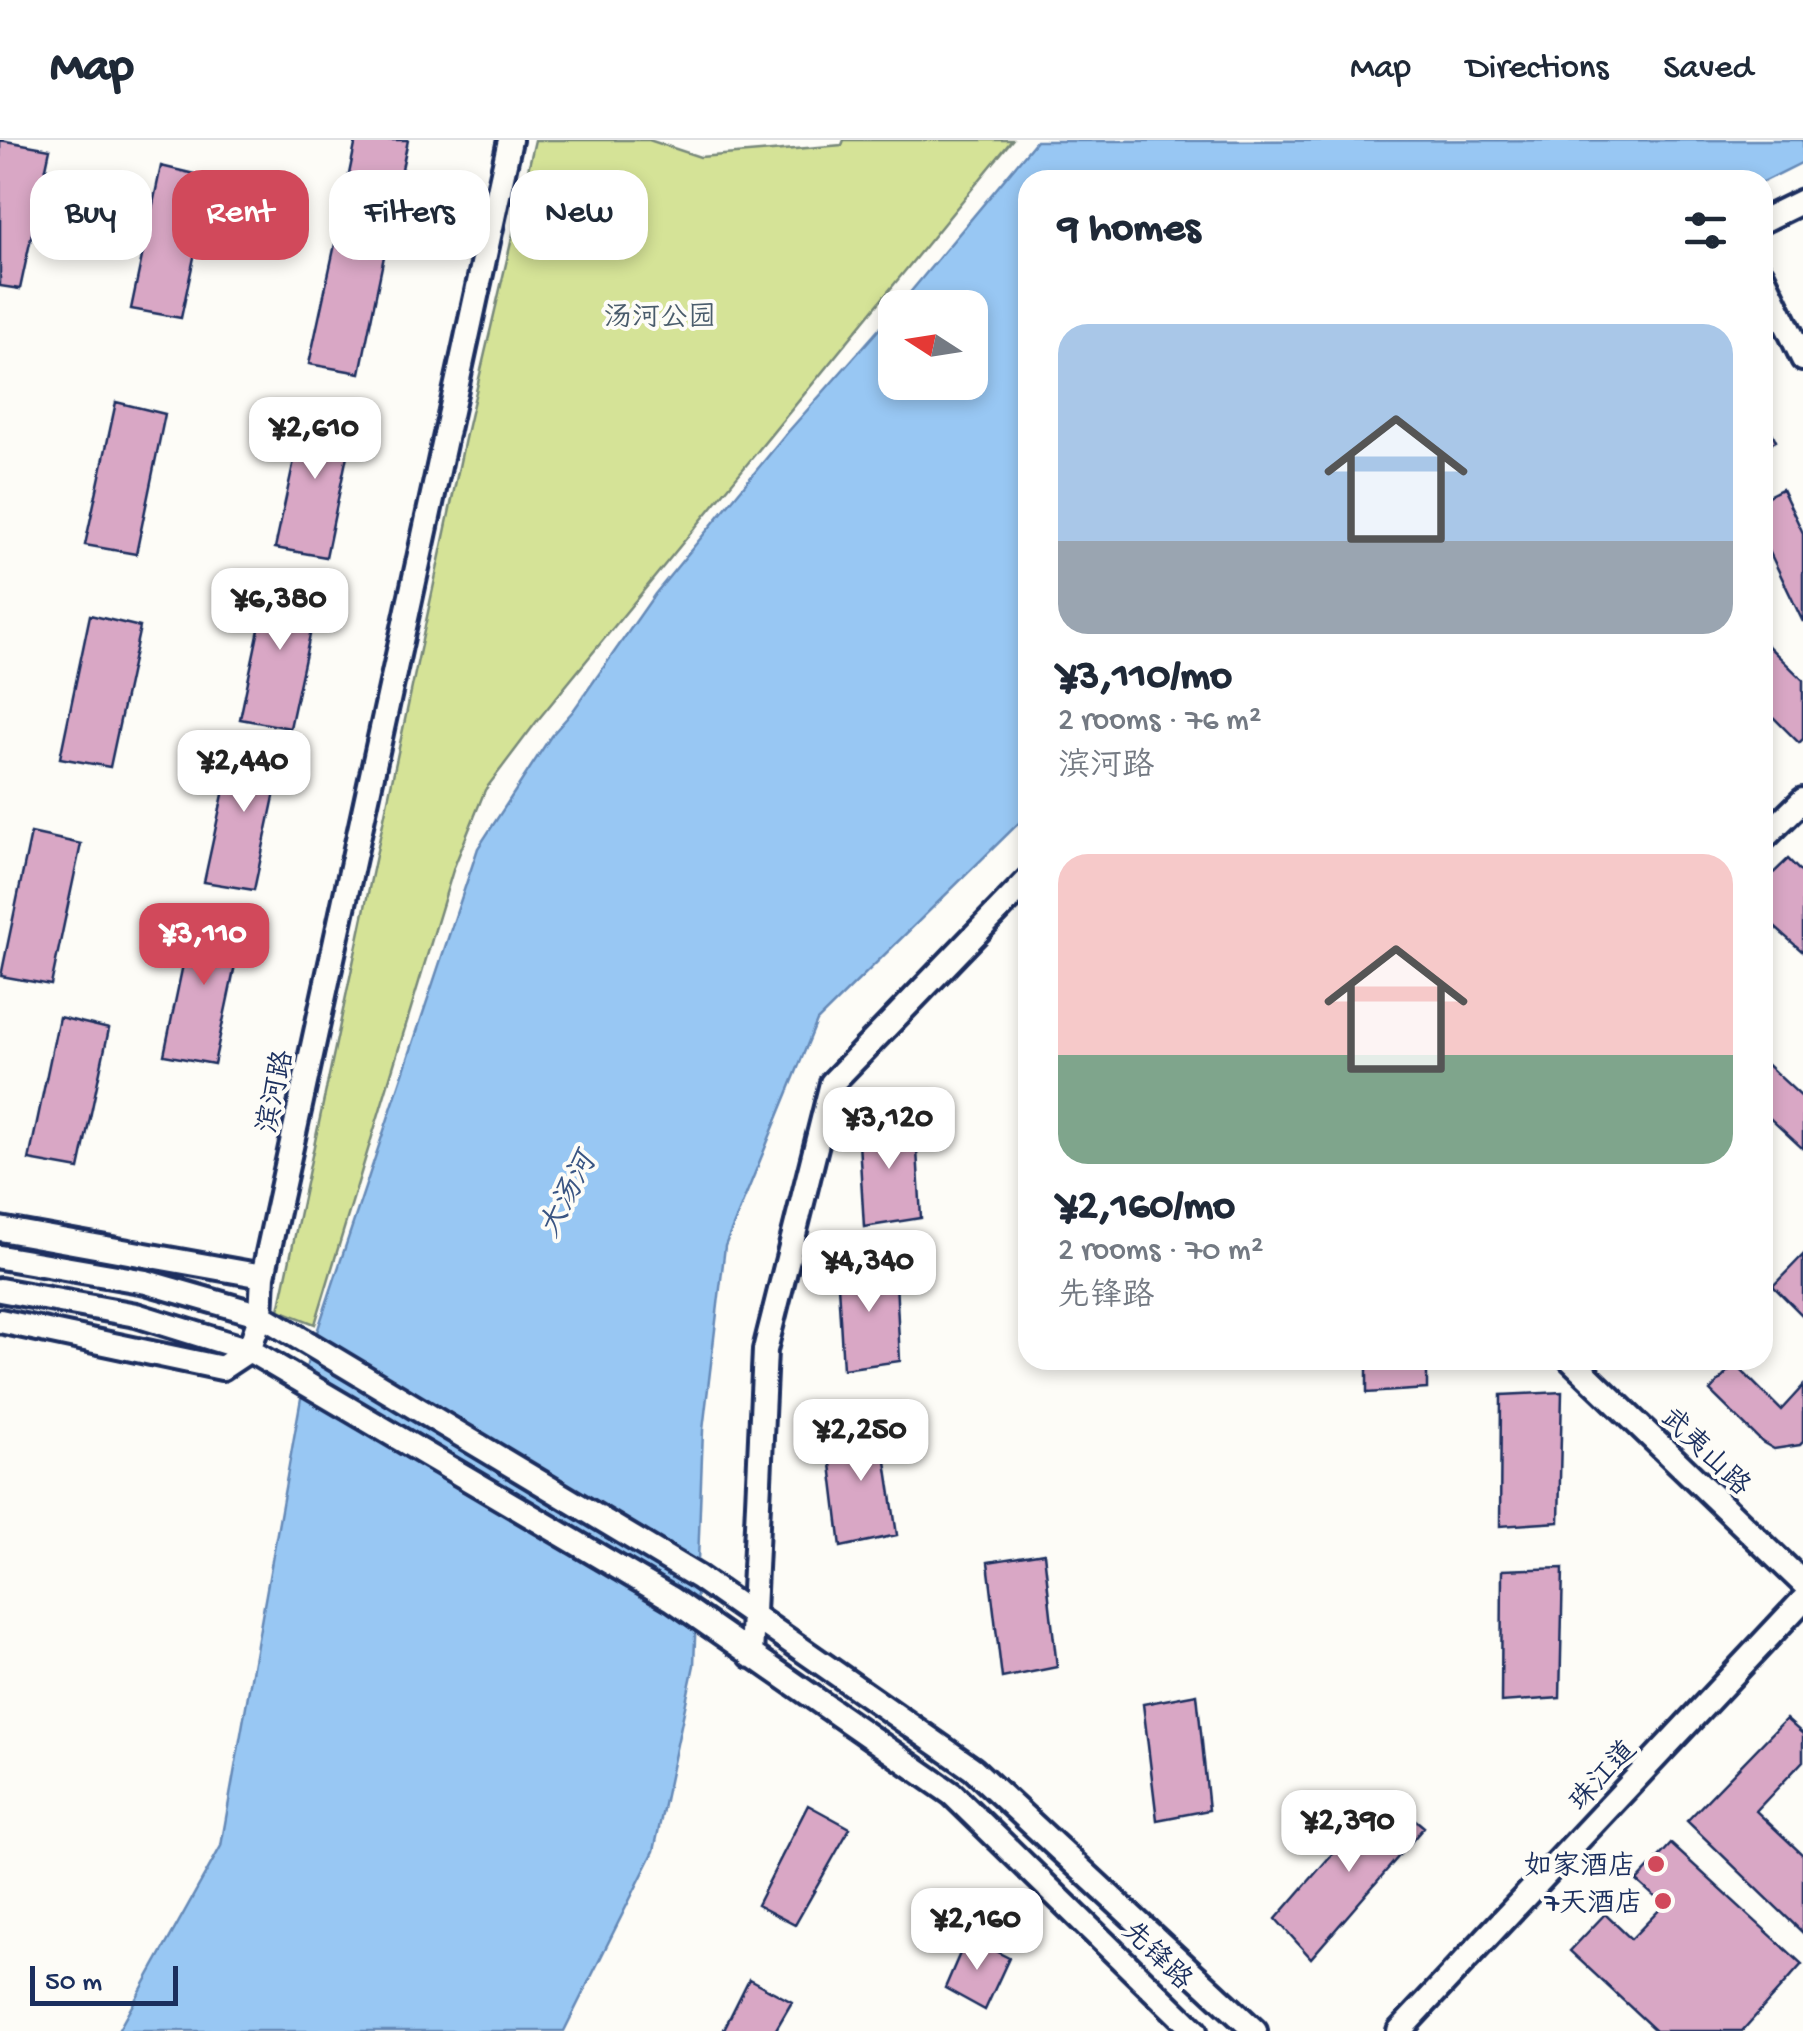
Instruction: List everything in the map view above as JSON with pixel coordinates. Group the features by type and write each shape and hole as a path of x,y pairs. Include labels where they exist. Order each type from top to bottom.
{"street":[{"name":"滨河路","path":"248,1350 261,1315 263,1276 510,140"},
{"path":"1773,215 1803,200"},
{"path":"1773,297 1803,359"},
{"path":"1773,829 1803,800"},
{"path":"751,1656 765,1350 832,1084 1018,890"},
{"path":"0,1229 263,1276"},
{"path":"0,1257 146,1282 261,1315 698,1577 973,1769 1255,2031"},
{"name":"先锋路","path":"0,1290 136,1315 248,1350 672,1599 952,1794 1196,2031"},
{"path":"0,1321 222,1368 248,1350"},
{"name":"武夷山路","path":"1580,1370 1803,1582"},
{"name":"珠江道","path":"1399,2031 1803,1600"}],"green space":[{"name":"汤河公园","path":"535,140 649,140 700,157 842,145 844,140 1012,140 889,290 878,290 878,304 485,790 454,867 315,1324 279,1310 466,434 510,247 510,260 648,260 648,170 528,170"}],"water":[{"name":"大汤河","path":"1803,140 1803,162 1773,177 1773,170 1018,170 1018,824 817,1021 725,1246 703,1430 694,1665 654,1851 564,2031 118,2031 221,1846 308,1359 478,848 551,736 655,594 787,433 878,330 878,400 988,400 988,290 912,290 1036,141"}],"building":[{"path":"0,140 50,149 46,170 30,170 30,242 20,289 0,286"},
{"path":"356,140 408,140 402,170 350,170"},
{"path":"161,166 178,170 172,170 172,260 193,260 181,318 131,309 141,260 152,260 152,209"},
{"path":"332,260 383,260 360,373 309,364"},
{"path":"116,402 165,414 136,554 85,545"},
{"path":"306,405 355,417 326,557 275,548"},
{"path":"1782,489 1803,533 1803,622 1773,559 1773,494"},
{"path":"270,577 320,588 290,728 240,719"},
{"path":"90,615 140,627 110,767 60,758"},
{"path":"1773,651 1803,680 1803,739 1799,743 1773,717"},
{"path":"235,739 284,750 254,890 204,882"},
{"path":"31,833 81,844 51,985 1,976"},
{"path":"1788,859 1803,874 1803,952 1773,926 1773,873"},
{"path":"194,912 244,923 214,1064 164,1055"},
{"path":"59,1017 109,1029 79,1169 29,1160"},
{"path":"1773,1070 1803,1098 1803,1149 1773,1121"},
{"path":"915,1116 921,1218 864,1227 858,1125"},
{"path":"1803,1255 1803,1316 1773,1286"},
{"path":"895,1261 900,1361 843,1369 837,1268"},
{"path":"1367,1370 1427,1370 1427,1389 1367,1393"},
{"path":"1729,1370 1741,1370 1781,1410 1803,1386 1803,1442 1774,1449 1710,1391"},
{"path":"1562,1392 1559,1522 1500,1526 1501,1395"},
{"path":"880,1421 897,1535 841,1547 827,1431"},
{"path":"1044,1553 1057,1667 1002,1678 988,1562"},
{"path":"1563,1568 1560,1698 1501,1702 1502,1570"},
{"path":"1197,1694 1209,1810 1157,1820 1143,1704"},
{"path":"1786,1719 1803,1734 1803,1761 1756,1811 1803,1855 1803,1933 1687,1821"},
{"path":"1384,1794 1424,1827 1311,1958 1276,1919"},
{"path":"808,1805 850,1828 795,1925 757,1905"},
{"path":"1671,1844 1802,1964 1742,2031 1656,2031 1570,1951 1605,1914 1631,1939 1664,1905 1637,1881"},
{"path":"967,1937 1009,1958 985,2010 945,1988"},
{"path":"749,1979 792,2002 775,2031 723,2031"}],"place":[{"name":"如家酒店","path":"1656,1864"},
{"name":"7天酒店","path":"1663,1901"}]}
